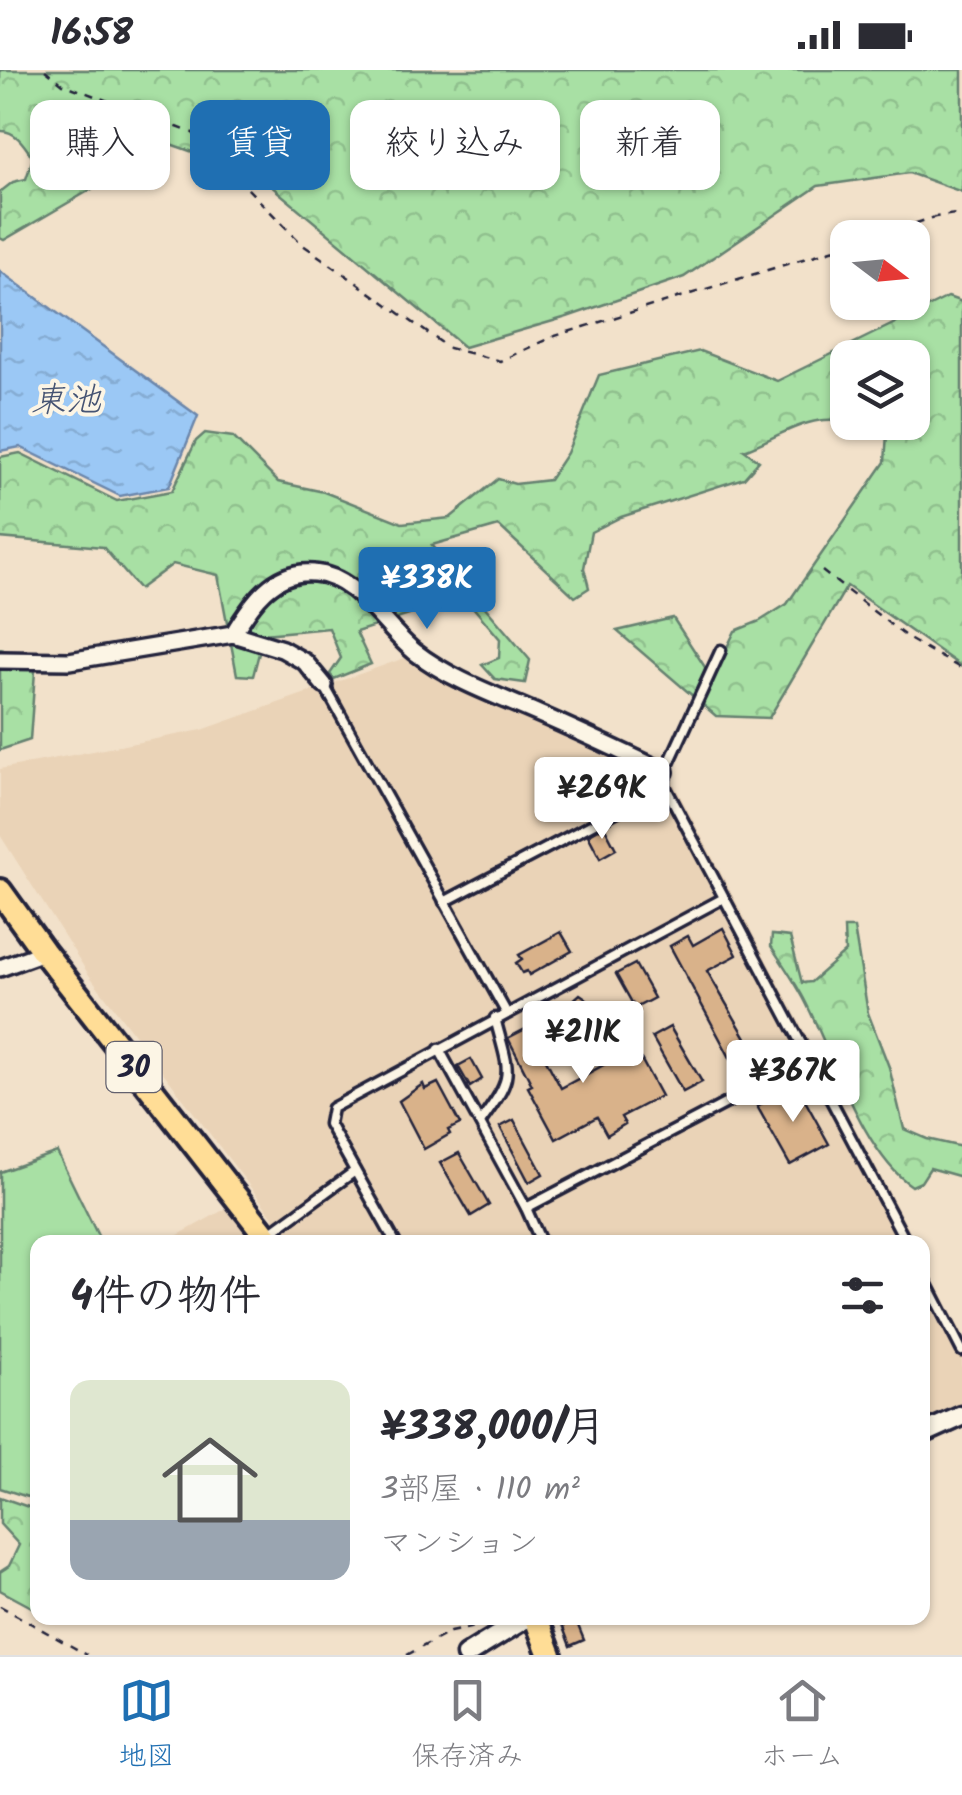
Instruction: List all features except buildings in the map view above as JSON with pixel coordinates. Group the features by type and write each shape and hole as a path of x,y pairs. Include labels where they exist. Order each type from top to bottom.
{"main road":[{"name":"30","path":"0,891 265,1235"},
{"path":"539,1625 550,1655"}],"street":[{"path":"233,634 252,602 272,585 295,573 334,576 415,652 453,675 665,779"},
{"path":"0,660 69,661 233,634 282,649 305,662 324,685"},
{"path":"0,968 44,952"},
{"path":"930,1430 962,1416"},
{"path":"466,1655 512,1625"}],"lane":[{"path":"444,902 665,779 722,650"},
{"path":"324,685 506,1012"},
{"path":"665,779 722,899 902,1235"},
{"path":"391,1235 329,1124 332,1108 722,899"},
{"path":"480,1123 508,1080 495,1018"},
{"path":"439,1049 537,1235"},
{"path":"526,1208 809,1060"},
{"path":"273,1235 355,1171"},
{"path":"930,1289 962,1351"}],"path":[{"path":"45,70 62,84 192,133 302,245 449,348 500,361 552,337 830,251"},
{"path":"923,220 962,213"},
{"path":"822,571 909,639 962,669"},
{"path":"0,1606 30,1623"},
{"path":"34,1625 87,1655"},
{"path":"408,1655 450,1632 481,1625"}],"shaded area":[{"path":"413,655 664,765 911,1235 287,1235 89,975 0,835 0,769 202,730"},
{"path":"227,1208 248,1235 178,1235"},
{"path":"930,1273 962,1333 962,1404 930,1420"}],"green space":[{"path":"0,70 962,70 962,192 909,173 818,186 684,277 464,347 276,190 330,190 330,100 190,100 190,151 170,144 170,100 30,100 30,154 15,136 0,131"},
{"path":"30,167 30,190 90,190 4,240 0,238 0,192 13,182 26,179"},
{"path":"948,297 962,302 962,667 847,586 769,718 716,716 617,631 673,618 712,678 735,631 787,604 885,462 887,440 930,440 930,340 860,340 901,320 930,320 930,306"},
{"path":"700,351 777,381 830,355 830,420 807,423 744,450 759,461 744,478 621,517 591,532 584,568 589,588 575,597 499,526 432,545 530,660 525,683 495,679 482,665 499,658 500,639 460,592 409,615 356,632 371,664 334,679 330,674 341,658 329,628 264,634 253,676 237,675 218,575 173,564 139,589 103,547 0,538 0,457 20,453 117,501 172,491 196,441 205,433 233,437 278,482 324,492 402,523 450,518 498,479 515,484 549,480 567,453 599,375"},
{"path":"0,649 36,657 30,740 0,750"},
{"path":"844,928 854,928 868,1013 889,1067 904,1129 962,1147 962,1177 930,1168 921,1182 912,1186 894,1171 864,1127 804,999 771,946 772,935 790,937 802,983 811,982 845,952"},
{"path":"57,1152 98,1235 30,1235 30,1498 0,1488 0,1172"},
{"path":"0,1497 30,1508 30,1606 0,1590 0,1572 9,1566 19,1545 0,1524"}],"water":[{"name":"東池","path":"0,271 198,416 169,487 120,496 20,447 0,451"}]}
